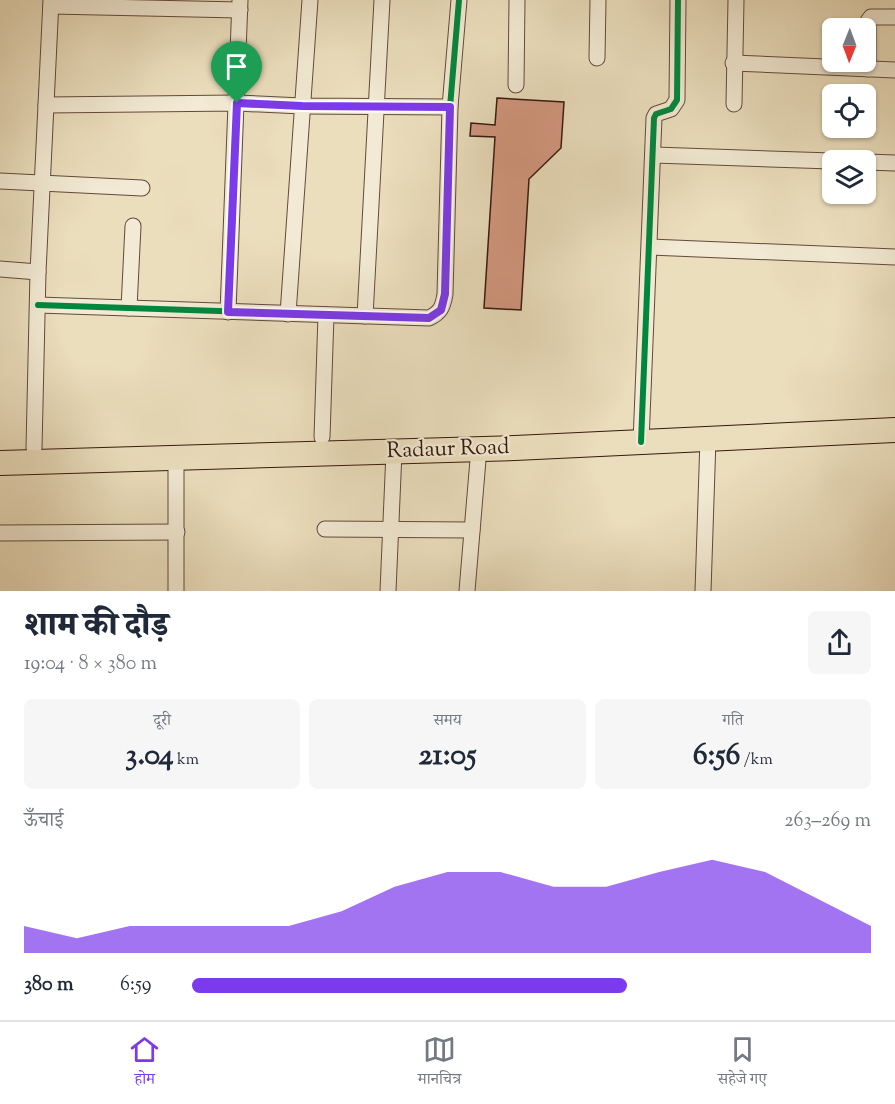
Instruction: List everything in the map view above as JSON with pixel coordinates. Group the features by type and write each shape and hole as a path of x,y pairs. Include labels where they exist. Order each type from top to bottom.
{"main road":[{"name":"Radaur Road","path":"0,463 479,448 895,418"},
{"name":"Radaur Road","path":"0,449 322,437 641,435 708,439 895,430"}],"street":[{"path":"288,314 310,0"},
{"path":"365,316 382,0"},
{"path":"38,305 429,318 441,310 445,294 450,107 459,0"},
{"path":"516,85 517,0"},
{"path":"597,58 598,0"},
{"path":"641,435 656,114 671,109 677,100 678,0"},
{"path":"734,104 736,0"},
{"path":"34,448 38,272 51,3 240,5 228,312"},
{"path":"870,18 895,17"},
{"path":"733,63 822,67"},
{"path":"876,69 895,70"},
{"path":"46,105 237,103 450,107"},
{"path":"654,155 822,161"},
{"path":"876,162 895,163"},
{"path":"0,181 142,188"},
{"path":"129,308 133,226"},
{"path":"650,247 895,257"},
{"path":"0,269 38,272"},
{"path":"322,437 326,315"},
{"path":"703,591 708,439"},
{"path":"467,591 479,448"},
{"path":"388,591 394,452"},
{"path":"176,459 176,591"},
{"path":"325,529 472,530"},
{"path":"0,533 177,532"}],"building":[{"path":"497,98 564,102 561,148 529,179 521,310 484,308 495,137 470,136 471,123 495,125"}],"cycle path":[{"path":"38,305 429,318 436,314 442,306 445,294 450,107 459,0"},
{"path":"641,442 654,118 656,114 671,109 677,100 678,0"}],"route":[{"path":"237,103 450,107 445,294 441,310 429,318 228,312 237,103"}]}
